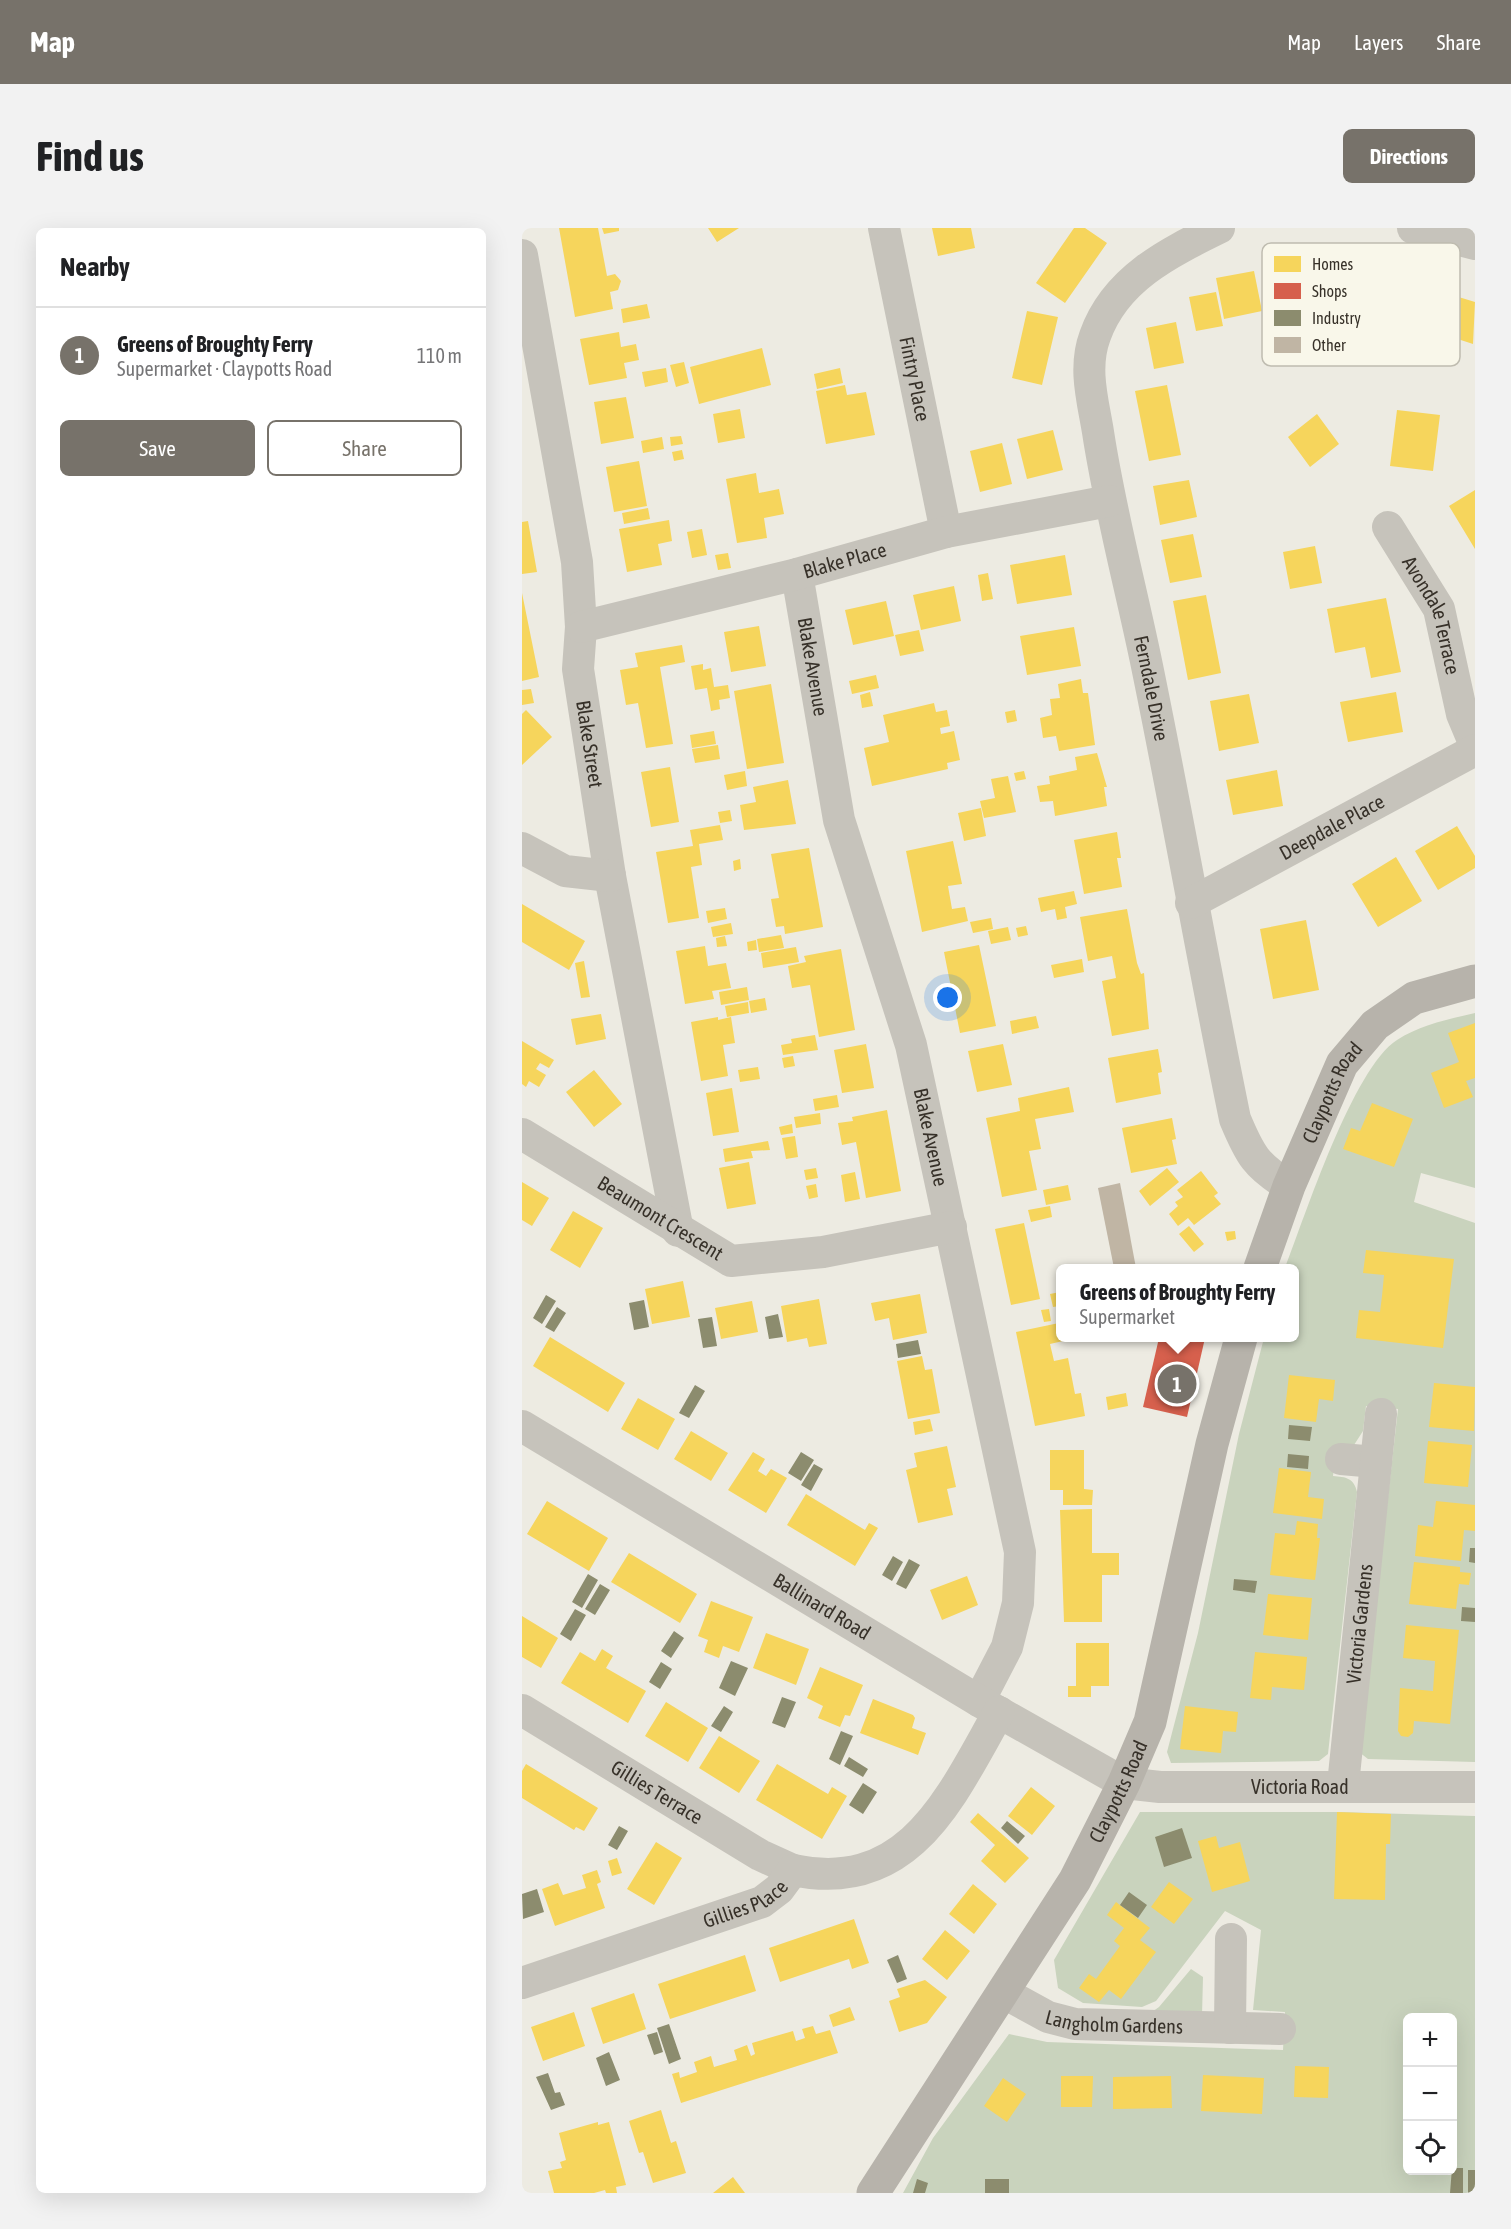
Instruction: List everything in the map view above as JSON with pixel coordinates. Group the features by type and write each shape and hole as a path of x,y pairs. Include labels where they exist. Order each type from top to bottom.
{"main road":[{"name":"Claypotts Road","path":"1262,1264 1289,1186 1342,1064 1375,1025 1414,998 1475,981"},
{"name":"Claypotts Road","path":"873,2193 1075,1880 1124,1783 1150,1722 1212,1444 1240,1342"}],"street":[{"name":"Fintry Place","path":"884,228 946,532"},
{"name":"Ferndale Drive","path":"1219,228 1179,248 1139,273 1112,304 1095,337 1088,368 1109,501 1147,665 1191,903 1235,1119 1246,1147 1263,1170 1289,1186"},
{"path":"1413,228 1475,244"},
{"name":"Blake Street","path":"522,255 577,562 581,627 578,669 610,876 678,1230"},
{"name":"Blake Place","path":"581,627 797,574 946,532 1109,501"},
{"name":"Avondale Terrace","path":"1388,527 1439,609 1462,714 1475,745"},
{"name":"Blake Avenue","path":"797,574 839,820 911,1045 1020,1552 1018,1603 989,1707"},
{"name":"Deepdale Place","path":"1191,903 1475,750"},
{"path":"522,848 565,871 610,876"},
{"name":"Beaumont Crescent","path":"522,1134 731,1261 823,1252 951,1227"},
{"name":"Victoria Gardens","path":"1343,1785 1381,1414"},
{"name":"Ballinard Road","path":"522,1426 989,1707 1124,1783"},
{"path":"1341,1459 1376,1462"},
{"name":"Gillies Place","path":"522,1983 762,1902 779,1889 793,1870 822,1876 851,1871 885,1860 917,1839 942,1811 989,1707"},
{"name":"Gillies Terrace","path":"522,1710 760,1855 793,1870"},
{"name":"Victoria Road","path":"1124,1783 1160,1786 1475,1787"},
{"path":"1230,2028 1232,1939"},
{"name":"Langholm Gardens","path":"1004,1992 1048,2018 1075,2024 1280,2029"}],"green space":[{"path":"1475,1013 1475,1188 1421,1173 1414,1202 1475,1223 1475,1762 1368,1759 1359,1752 1398,1409 1366,1406 1363,1431 1354,1445 1336,1444 1333,1476 1349,1479 1357,1492 1328,1754 1319,1761 1171,1763 1167,1752 1198,1633 1239,1434 1263,1342 1299,1342 1299,1264 1286,1264 1332,1145 1364,1080 1380,1056 1397,1040 1435,1023"},
{"path":"1140,1812 1337,1812 1475,1816 1475,2193 903,2193 933,2138 1009,2034 1047,2042 1283,2050 1285,2012 1253,2010 1261,1930 1225,1911 1156,2001 1142,2007 1083,2003 1058,1988 1054,1960"},
{"path":"1191,1969 1203,1977 1202,2016 1149,2014 1159,2007"}],"building: Homes":[{"path":"559,228 598,228 607,276 615,274 621,281 618,290 610,292 613,309 575,317"},
{"path":"602,228 619,228 619,231 604,234"},
{"path":"708,228 739,228 717,242"},
{"path":"932,228 971,228 975,248 938,256"},
{"path":"1074,228 1085,228 1107,243 1065,303 1036,283"},
{"path":"1254,271 1262,311 1224,319 1216,278"},
{"path":"1216,292 1223,326 1196,331 1189,297"},
{"path":"1460,297 1475,302 1473,344 1460,340"},
{"path":"647,304 650,318 623,323 621,309"},
{"path":"1027,311 1058,317 1042,385 1012,378"},
{"path":"1176,322 1184,363 1154,369 1146,328"},
{"path":"619,332 621,347 636,344 639,360 624,363 627,378 589,385 580,339"},
{"path":"762,348 771,385 699,404 690,367"},
{"path":"684,362 689,383 676,387 670,365"},
{"path":"666,368 668,382 645,387 642,372"},
{"path":"840,368 843,383 817,389 814,374"},
{"path":"845,385 847,395 866,392 875,435 826,444 816,391"},
{"path":"1167,385 1181,455 1149,461 1135,391"},
{"path":"626,397 634,438 601,444 594,402"},
{"path":"740,409 745,438 718,443 713,414"},
{"path":"1397,410 1440,415 1433,471 1390,466"},
{"path":"1317,414 1339,444 1310,467 1288,437"},
{"path":"1053,430 1063,470 1027,479 1017,439"},
{"path":"681,436 683,444 671,446 670,437"},
{"path":"662,437 664,449 643,453 641,441"},
{"path":"1002,443 1012,484 980,492 970,451"},
{"path":"682,450 684,459 674,461 672,452"},
{"path":"639,461 647,506 614,512 606,467"},
{"path":"756,473 759,493 779,489 784,514 764,518 767,538 737,543 726,479"},
{"path":"1189,480 1197,517 1160,525 1153,486"},
{"path":"1475,490 1475,549 1449,506"},
{"path":"648,508 650,519 624,524 622,513"},
{"path":"669,520 672,541 658,544 662,565 627,572 619,529"},
{"path":"528,521 537,572 522,574 522,522"},
{"path":"702,529 707,555 692,558 687,532"},
{"path":"1193,534 1202,577 1170,583 1161,540"},
{"path":"1315,546 1322,583 1290,589 1283,552"},
{"path":"728,553 731,568 718,570 715,555"},
{"path":"1065,555 1072,595 1017,604 1010,565"},
{"path":"988,573 993,599 982,601 978,575"},
{"path":"954,586 961,621 921,630 913,595"},
{"path":"522,593 539,677 522,681"},
{"path":"1206,595 1221,673 1188,680 1173,601"},
{"path":"1386,598 1401,672 1371,678 1365,647 1335,653 1327,609"},
{"path":"886,601 894,636 853,645 845,610"},
{"path":"759,626 766,666 731,672 724,632"},
{"path":"1074,627 1081,666 1027,675 1020,636"},
{"path":"919,630 924,651 900,656 895,635"},
{"path":"682,645 685,662 660,667 673,744 646,748 638,703 626,705 620,670 638,667 635,653"},
{"path":"703,664 703,670 711,668 714,687 728,685 730,698 719,700 720,709 711,711 707,688 695,690 691,666"},
{"path":"876,675 879,688 852,694 849,681"},
{"path":"1081,679 1083,693 1088,693 1095,745 1059,751 1056,736 1043,738 1040,718 1052,715 1050,699 1060,698 1058,684"},
{"path":"771,684 784,763 747,769 734,691"},
{"path":"531,689 534,703 522,705 522,690"},
{"path":"870,692 873,706 862,708 860,695"},
{"path":"1396,692 1403,732 1348,742 1340,702"},
{"path":"1249,694 1259,743 1219,751 1210,701"},
{"path":"934,703 936,712 947,710 950,726 940,728 941,734 954,731 960,760 947,763 948,769 872,786 864,748 889,742 883,715"},
{"path":"526,710 552,737 522,765 522,714"},
{"path":"1015,710 1017,721 1007,723 1005,712"},
{"path":"714,731 716,744 692,748 690,735"},
{"path":"718,745 720,759 695,763 692,749"},
{"path":"1097,753 1107,787 1104,787 1107,806 1055,816 1053,801 1040,802 1037,786 1050,784 1049,776 1077,770 1075,757"},
{"path":"670,767 679,822 651,827 641,772"},
{"path":"1277,770 1283,806 1233,815 1226,780"},
{"path":"745,771 747,786 727,790 724,775"},
{"path":"1024,771 1026,779 1016,781 1014,773"},
{"path":"1008,776 1016,812 984,818 980,801 995,798 991,779"},
{"path":"788,780 796,824 744,830 740,805 756,802 753,787"},
{"path":"981,808 986,836 964,841 958,813"},
{"path":"730,810 732,821 720,823 718,812"},
{"path":"720,825 723,840 699,844 702,865 691,867 699,918 668,923 656,852 693,846 690,830"},
{"path":"1457,826 1475,856 1475,868 1438,890 1415,851"},
{"path":"1117,832 1121,858 1117,858 1122,887 1084,894 1074,840"},
{"path":"953,841 962,884 948,886 952,909 965,907 968,921 922,932 906,851"},
{"path":"809,848 823,927 785,934 784,926 776,927 771,899 779,898 771,854"},
{"path":"1396,857 1422,901 1378,927 1352,884"},
{"path":"740,859 741,869 734,871 733,861"},
{"path":"1074,891 1077,904 1065,907 1067,918 1057,920 1055,909 1041,912 1038,898"},
{"path":"522,904 585,941 569,970 522,942"},
{"path":"725,908 727,919 708,923 706,911"},
{"path":"1127,909 1137,963 1141,974 1144,973 1149,1029 1112,1036 1102,981 1116,978 1112,956 1088,961 1080,917"},
{"path":"991,918 993,929 973,933 970,922"},
{"path":"1306,920 1319,990 1273,999 1260,929"},
{"path":"731,923 733,934 713,937 711,927"},
{"path":"1026,926 1028,935 1018,937 1016,928"},
{"path":"1008,927 1011,940 991,944 988,931"},
{"path":"781,935 784,948 759,952 757,939"},
{"path":"725,936 727,946 717,947 716,938"},
{"path":"756,940 757,950 748,951 747,942"},
{"path":"979,945 996,1026 960,1033 944,952"},
{"path":"705,946 708,966 726,963 731,988 712,991 714,999 685,1004 676,951"},
{"path":"796,947 799,962 763,968 761,953"},
{"path":"841,949 855,1030 819,1037 810,985 792,988 788,966 806,962 804,956"},
{"path":"1082,959 1084,972 1054,978 1051,965"},
{"path":"584,961 590,997 581,998 575,963"},
{"path":"747,987 749,1000 721,1005 719,992"},
{"path":"765,998 767,1010 751,1013 749,1001"},
{"path":"748,1002 749,1013 727,1017 725,1006"},
{"path":"601,1014 606,1039 576,1045 571,1019"},
{"path":"1036,1016 1039,1028 1012,1034 1010,1021"},
{"path":"718,1017 718,1020 731,1017 735,1043 723,1045 728,1076 701,1081 691,1022"},
{"path":"1475,1023 1475,1078 1466,1081 1473,1097 1444,1108 1431,1073 1459,1062 1448,1033"},
{"path":"815,1035 818,1050 783,1055 781,1045 792,1043 791,1039"},
{"path":"522,1041 554,1060 549,1068 540,1063 536,1069 546,1075 539,1087 529,1081 526,1087 522,1084"},
{"path":"866,1044 874,1088 842,1093 834,1050"},
{"path":"1003,1044 1012,1085 977,1092 968,1051"},
{"path":"1158,1049 1162,1072 1158,1073 1161,1094 1116,1103 1108,1058"},
{"path":"793,1056 795,1066 784,1068 782,1058"},
{"path":"758,1067 760,1079 740,1082 738,1070"},
{"path":"594,1070 622,1104 594,1127 566,1092"},
{"path":"1069,1087 1074,1112 1035,1119 1041,1149 1029,1151 1037,1190 1002,1197 986,1118 1020,1111 1018,1098"},
{"path":"732,1088 739,1132 713,1136 706,1093"},
{"path":"837,1095 839,1107 815,1111 813,1099"},
{"path":"1372,1103 1413,1119 1394,1167 1343,1149 1351,1128 1360,1131"},
{"path":"887,1110 901,1191 866,1198 856,1142 842,1145 838,1123 853,1121 852,1117"},
{"path":"820,1113 821,1124 796,1128 794,1117"},
{"path":"1172,1118 1176,1139 1172,1140 1177,1164 1131,1173 1122,1128"},
{"path":"792,1124 793,1133 781,1135 779,1127"},
{"path":"795,1136 798,1157 786,1159 782,1138"},
{"path":"768,1141 770,1150 751,1151 753,1158 725,1162 723,1149"},
{"path":"749,1162 756,1204 727,1209 719,1168"},
{"path":"816,1168 818,1178 806,1180 804,1170"},
{"path":"1167,1168 1179,1182 1150,1206 1139,1191"},
{"path":"1201,1171 1218,1193 1214,1196 1221,1204 1194,1225 1188,1218 1178,1226 1169,1214 1178,1206 1175,1202 1183,1197 1177,1190"},
{"path":"855,1172 860,1199 845,1202 841,1175"},
{"path":"522,1182 549,1198 532,1226 522,1220"},
{"path":"816,1184 818,1197 809,1199 806,1186"},
{"path":"1068,1185 1071,1200 1046,1205 1043,1190"},
{"path":"1050,1206 1052,1217 1031,1222 1028,1210"},
{"path":"573,1211 603,1228 580,1268 550,1250"},
{"path":"1024,1223 1040,1299 1011,1305 995,1229"},
{"path":"1189,1226 1204,1244 1194,1252 1179,1234"},
{"path":"1235,1231 1236,1239 1227,1241 1225,1232"},
{"path":"1366,1250 1454,1259 1443,1348 1356,1338 1359,1310 1380,1312 1382,1296 1384,1275 1363,1273"},
{"path":"683,1281 690,1317 652,1324 645,1289"},
{"path":"1056,1293 1056,1307 1053,1307 1050,1294"},
{"path":"920,1294 927,1333 893,1340 889,1318 875,1321 871,1303"},
{"path":"819,1299 827,1344 809,1347 807,1338 787,1342 781,1306"},
{"path":"752,1301 758,1332 721,1339 715,1308"},
{"path":"1049,1309 1051,1321 1044,1322 1041,1310"},
{"path":"1056,1324 1056,1342 1059,1342 1050,1344 1054,1361 1068,1358 1075,1394 1081,1393 1085,1416 1035,1426 1016,1332"},
{"path":"550,1337 625,1383 608,1412 533,1366"},
{"path":"922,1356 925,1370 932,1369 940,1413 908,1419 897,1361"},
{"path":"1289,1375 1335,1380 1333,1401 1319,1399 1316,1422 1284,1418"},
{"path":"1434,1383 1475,1387 1474,1431 1429,1427"},
{"path":"1126,1393 1128,1406 1108,1410 1106,1397"},
{"path":"638,1398 675,1419 658,1450 621,1429"},
{"path":"930,1419 933,1431 915,1435 913,1422"},
{"path":"691,1431 728,1453 711,1481 674,1459"},
{"path":"1428,1441 1472,1445 1468,1487 1424,1483"},
{"path":"947,1446 956,1487 947,1489 953,1515 918,1523 906,1470 917,1467 914,1453"},
{"path":"1050,1450 1084,1450 1084,1489 1093,1490 1092,1505 1063,1505 1063,1490 1050,1490"},
{"path":"753,1452 765,1459 758,1471 766,1476 771,1469 787,1478 766,1513 728,1490"},
{"path":"1279,1468 1311,1472 1308,1497 1324,1499 1322,1519 1273,1513"},
{"path":"806,1494 865,1530 869,1523 878,1528 855,1566 787,1525"},
{"path":"547,1501 608,1538 589,1571 527,1534"},
{"path":"1436,1501 1475,1505 1475,1531 1464,1530 1461,1561 1415,1556 1418,1525 1433,1527"},
{"path":"1092,1509 1092,1553 1119,1553 1119,1575 1102,1575 1102,1622 1064,1622 1060,1510"},
{"path":"1297,1521 1318,1524 1317,1538 1320,1538 1315,1580 1270,1575 1275,1533 1295,1535"},
{"path":"629,1553 697,1594 680,1623 611,1582"},
{"path":"1414,1562 1460,1567 1460,1572 1471,1573 1469,1585 1459,1584 1456,1609 1409,1604"},
{"path":"967,1576 978,1605 942,1620 930,1590"},
{"path":"1268,1594 1312,1598 1308,1640 1263,1635"},
{"path":"711,1601 753,1617 739,1652 723,1646 719,1658 704,1652 708,1640 698,1636"},
{"path":"522,1616 558,1638 541,1668 522,1657"},
{"path":"1406,1625 1459,1630 1450,1724 1414,1721 1413,1733 1408,1737 1401,1736 1398,1731 1400,1688 1433,1691 1435,1661 1403,1658"},
{"path":"766,1633 809,1649 796,1685 753,1668"},
{"path":"1076,1643 1109,1643 1109,1686 1091,1686 1091,1697 1068,1697 1068,1686 1076,1686"},
{"path":"602,1649 613,1656 606,1668 646,1691 628,1723 561,1683 580,1652 595,1661"},
{"path":"1255,1652 1307,1657 1304,1690 1272,1687 1271,1700 1250,1698"},
{"path":"820,1667 863,1685 850,1716 845,1715 840,1727 818,1718 823,1706 807,1698"},
{"path":"873,1699 913,1715 915,1718 912,1728 926,1733 918,1755 860,1733"},
{"path":"666,1702 708,1728 688,1762 645,1736"},
{"path":"1185,1706 1238,1712 1236,1732 1223,1731 1221,1753 1180,1749"},
{"path":"719,1736 760,1761 739,1793 699,1768"},
{"path":"526,1764 598,1808 584,1831 576,1827 574,1830 522,1798 522,1771"},
{"path":"777,1764 828,1794 832,1787 847,1796 822,1839 756,1800"},
{"path":"1031,1787 1055,1806 1032,1835 1008,1816"},
{"path":"1337,1812 1391,1814 1390,1844 1386,1844 1385,1900 1334,1899"},
{"path":"978,1813 1029,1858 1005,1883 981,1861 995,1845 970,1822"},
{"path":"1216,1836 1219,1848 1240,1842 1250,1881 1212,1892 1198,1841"},
{"path":"656,1842 682,1858 654,1905 627,1889"},
{"path":"617,1858 622,1873 612,1876 608,1861"},
{"path":"597,1870 601,1882 597,1884 605,1908 555,1926 542,1889 558,1883 563,1895 586,1888 582,1875"},
{"path":"1169,1882 1193,1899 1174,1924 1151,1907"},
{"path":"973,1884 997,1904 974,1934 949,1914"},
{"path":"1116,1902 1150,1928 1140,1940 1156,1952 1121,1999 1109,1990 1099,2002 1079,1988 1089,1974 1096,1979 1120,1946 1114,1941 1124,1928 1107,1915"},
{"path":"854,1919 869,1963 852,1969 849,1959 780,1982 769,1948"},
{"path":"945,1930 970,1951 947,1980 922,1959"},
{"path":"745,1955 756,1991 670,2019 658,1984"},
{"path":"925,1980 947,1997 927,2023 899,2032 889,2001 900,1997 897,1989"},
{"path":"634,1993 646,2029 603,2044 591,2008"},
{"path":"850,2007 855,2020 833,2027 829,2015"},
{"path":"574,2012 585,2046 543,2061 531,2027"},
{"path":"813,2026 816,2034 830,2030 838,2053 681,2103 672,2074 679,2072 680,2078 697,2072 694,2062 711,2056 714,2067 737,2060 734,2050 747,2045 751,2056 755,2054 752,2043 793,2031 796,2041 805,2038 802,2029"},
{"path":"1295,2066 1329,2067 1328,2098 1294,2097"},
{"path":"1203,2075 1264,2078 1262,2114 1201,2111"},
{"path":"1061,2076 1093,2076 1092,2107 1061,2107"},
{"path":"1171,2076 1172,2108 1113,2109 1113,2077"},
{"path":"1003,2078 1026,2094 1007,2122 984,2106"},
{"path":"661,2110 671,2143 676,2141 686,2173 653,2183 643,2152 639,2153 629,2121"},
{"path":"598,2122 598,2125 609,2122 626,2185 616,2187 617,2193 606,2193 605,2190 594,2193 554,2193 548,2171 562,2168 560,2162 566,2160 559,2133"},
{"path":"733,2177 745,2193 713,2193"}],"building: Shops":[{"path":"1158,1342 1204,1342 1187,1417 1143,1407"}],"building: Industry":[{"path":"546,1295 556,1301 542,1324 533,1318"},
{"path":"644,1300 649,1327 634,1330 629,1303"},
{"path":"557,1307 566,1313 554,1332 545,1327"},
{"path":"778,1314 783,1337 769,1339 765,1317"},
{"path":"712,1317 717,1346 703,1348 698,1319"},
{"path":"918,1340 921,1354 898,1358 896,1344"},
{"path":"695,1385 705,1391 689,1418 679,1413"},
{"path":"1289,1425 1312,1427 1310,1441 1288,1439"},
{"path":"801,1452 814,1460 801,1481 788,1473"},
{"path":"1288,1454 1309,1456 1308,1469 1287,1467"},
{"path":"814,1464 823,1469 811,1491 801,1485"},
{"path":"1470,1548 1475,1548 1475,1563 1469,1562"},
{"path":"893,1556 903,1562 892,1581 882,1575"},
{"path":"909,1559 920,1565 906,1589 896,1584"},
{"path":"588,1574 598,1580 582,1608 572,1602"},
{"path":"1234,1579 1257,1581 1255,1593 1233,1590"},
{"path":"600,1584 610,1590 595,1615 585,1609"},
{"path":"1462,1607 1475,1608 1475,1622 1461,1621"},
{"path":"575,1609 586,1615 571,1641 560,1634"},
{"path":"674,1631 684,1638 671,1658 661,1651"},
{"path":"731,1661 748,1668 735,1696 719,1688"},
{"path":"661,1662 672,1669 660,1689 649,1682"},
{"path":"782,1697 796,1702 785,1728 772,1723"},
{"path":"724,1706 733,1712 721,1732 711,1726"},
{"path":"841,1731 853,1736 840,1765 829,1759"},
{"path":"849,1757 868,1769 863,1777 844,1766"},
{"path":"863,1783 877,1792 863,1814 849,1805"},
{"path":"1007,1821 1025,1836 1018,1844 1001,1828"},
{"path":"619,1826 628,1831 617,1850 608,1845"},
{"path":"1182,1828 1192,1858 1164,1867 1155,1837"},
{"path":"537,1889 544,1912 523,1919 522,1894"},
{"path":"1129,1892 1147,1905 1138,1918 1120,1905"},
{"path":"898,1955 907,1979 897,1983 887,1960"},
{"path":"669,2024 681,2059 669,2064 657,2028"},
{"path":"657,2032 663,2052 654,2055 647,2035"},
{"path":"609,2052 620,2080 606,2086 596,2058"},
{"path":"548,2073 555,2093 560,2092 565,2105 551,2110 536,2077"},
{"path":"1457,2168 1463,2168 1463,2193 1450,2193 1451,2175 1457,2175"},
{"path":"1468,2170 1475,2170 1475,2193 1468,2193"},
{"path":"917,2179 928,2183 925,2193 913,2193"},
{"path":"985,2179 1009,2179 1009,2193 985,2193"}],"building: Other":[{"path":"1120,1183 1135,1264 1113,1264 1098,1188"}],"place":[{"name":"Greens of Broughty Ferry","path":"1177,1384"}]}
